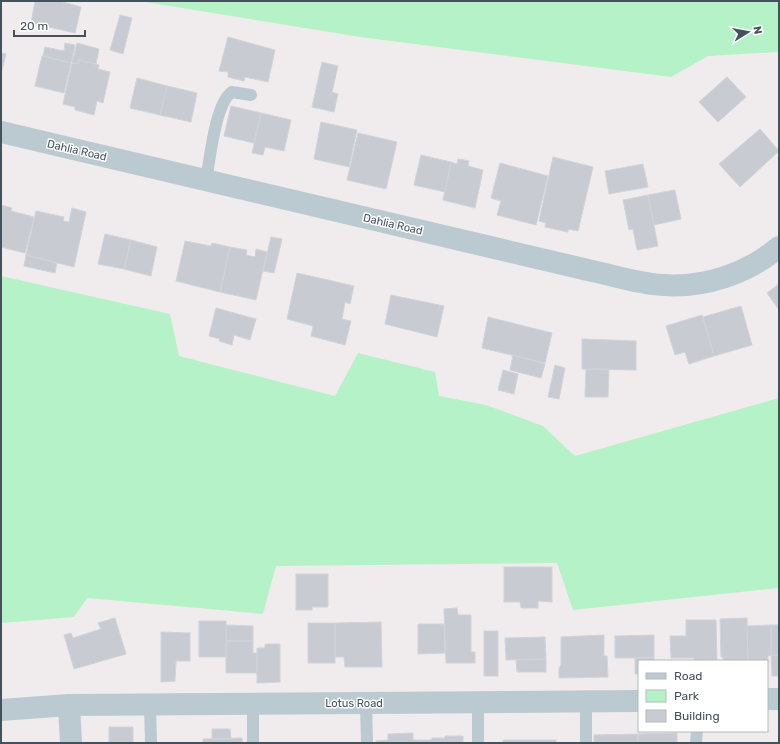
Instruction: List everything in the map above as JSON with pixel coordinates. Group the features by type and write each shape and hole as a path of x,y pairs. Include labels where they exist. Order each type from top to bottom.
{"street":[{"name":"Dahlia Road","path":"1,132 588,270 661,285 692,285 725,278 751,265 779,247"},
{"path":"768,699 779,699"},
{"name":"Lotus Road","path":"1,710 69,704 253,704 638,700"},
{"path":"69,704 71,743"}],"lane":[{"path":"206,180 220,110 226,97 232,92 251,95"},
{"path":"586,701 586,743"},
{"path":"478,702 478,743"},
{"path":"366,703 368,743"},
{"path":"150,704 151,743"},
{"path":"253,704 253,743"},
{"path":"696,743 697,732"}],"green space":[{"path":"139,1 779,1 779,52 708,56 671,77 360,37"},
{"path":"1,276 170,314 179,356 335,396 358,353 435,372 439,396 486,405 543,426 575,456 779,398 779,588 573,610 557,563 276,566 263,614 87,598 74,617 1,623"}],"building":[{"path":"35,1 59,1 81,7 75,33 31,23"},
{"path":"120,15 132,18 123,54 110,50"},
{"path":"228,37 275,50 268,82 245,77 244,81 228,77 228,72 219,71"},
{"path":"65,43 75,45 71,63 43,56 45,47 64,51"},
{"path":"77,43 99,49 96,64 79,60 78,64 72,63"},
{"path":"1,53 6,54 1,74"},
{"path":"42,56 71,63 64,93 35,86"},
{"path":"79,60 99,65 98,69 110,72 103,103 97,101 94,115 75,110 75,107 63,104 72,63 78,64"},
{"path":"322,62 338,66 332,92 338,94 334,112 312,107"},
{"path":"727,77 746,97 718,122 699,102"},
{"path":"137,78 167,86 160,115 130,108"},
{"path":"167,86 197,93 191,122 160,115"},
{"path":"231,106 261,113 254,143 224,136"},
{"path":"261,113 291,120 284,151 265,147 263,155 252,153"},
{"path":"321,122 357,130 349,167 314,159"},
{"path":"760,129 779,151 740,187 719,164"},
{"path":"358,133 397,142 386,189 347,180"},
{"path":"421,155 451,162 445,192 414,185"},
{"path":"553,157 593,167 578,231 568,229 568,232 545,227 546,223 539,221"},
{"path":"458,159 469,161 468,166 483,170 475,208 443,200 451,162 457,164"},
{"path":"500,163 548,176 536,225 497,215 501,201 491,198"},
{"path":"643,164 648,187 609,194 605,171"},
{"path":"675,190 681,219 654,225 648,195"},
{"path":"648,195 658,246 637,250 633,229 629,230 623,200"},
{"path":"1,205 12,208 11,211 34,217 25,253 1,247"},
{"path":"72,208 86,212 74,267 26,255 36,211 64,217 63,221 69,222"},
{"path":"105,234 131,240 124,269 98,264"},
{"path":"271,237 282,239 274,273 263,271"},
{"path":"131,240 157,247 151,276 124,269"},
{"path":"185,241 211,246 212,243 230,247 220,292 176,281"},
{"path":"230,247 247,250 246,255 255,257 256,249 267,252 256,300 220,292"},
{"path":"26,255 57,263 55,273 24,266"},
{"path":"297,273 354,286 350,304 345,302 342,319 351,321 345,345 311,336 313,326 287,319"},
{"path":"779,284 779,310 767,293"},
{"path":"391,295 444,306 437,337 385,324"},
{"path":"741,306 752,345 714,356 703,317"},
{"path":"216,308 256,319 250,340 234,335 232,345 219,341 220,339 209,336"},
{"path":"702,315 714,356 689,364 685,352 675,355 666,326"},
{"path":"488,317 552,333 545,363 482,348"},
{"path":"582,339 636,341 636,370 582,369"},
{"path":"513,355 545,364 541,378 510,370"},
{"path":"555,365 565,368 559,399 548,397"},
{"path":"586,369 609,369 608,397 585,397"},
{"path":"503,370 518,374 514,394 498,390"},
{"path":"504,567 552,567 552,602 538,601 538,608 521,608 520,602 504,602"},
{"path":"296,574 328,574 328,607 312,607 312,610 296,610"},
{"path":"457,608 458,615 471,615 471,652 475,652 475,663 446,663 444,609"},
{"path":"115,618 126,654 74,669 64,635 71,633 73,638 101,629 98,623"},
{"path":"747,618 748,660 723,660 723,657 721,657 720,619"},
{"path":"686,620 716,620 717,660 671,658 670,636 686,636"},
{"path":"199,621 226,621 227,657 199,657"},
{"path":"381,622 382,667 345,667 344,657 335,657 335,623"},
{"path":"308,623 335,623 335,663 308,663"},
{"path":"418,624 444,624 445,653 418,654"},
{"path":"226,625 253,626 253,641 226,641"},
{"path":"771,625 779,625 779,655 771,655"},
{"path":"771,625 771,655 768,656 768,660 748,660 747,626"},
{"path":"484,631 498,631 498,676 484,676"},
{"path":"161,632 190,633 190,661 176,661 175,681 161,682"},
{"path":"604,635 604,656 607,656 608,677 559,678 559,668 561,665 561,637"},
{"path":"654,635 654,658 615,658 615,636"},
{"path":"545,637 546,659 506,660 505,638"},
{"path":"226,641 253,641 253,653 257,653 257,673 226,673"},
{"path":"265,644 280,644 280,682 257,683 257,648 265,648"},
{"path":"771,655 779,655 779,676 772,676"},
{"path":"654,657 654,660 638,660 638,674 635,674 635,658"},
{"path":"546,659 546,672 517,672 516,660"},
{"path":"109,727 133,727 133,743 109,743"},
{"path":"212,729 230,729 231,739 212,739"},
{"path":"413,733 413,740 420,740 420,743 376,743 376,741 388,740 388,734"},
{"path":"677,733 677,743 638,743 638,734"},
{"path":"638,734 638,743 594,743 594,735"},
{"path":"445,736 463,736 463,743 420,743 420,740 445,738"},
{"path":"242,738 242,743 203,743 203,739"},
{"path":"503,740 556,740 556,743 503,743"}]}
